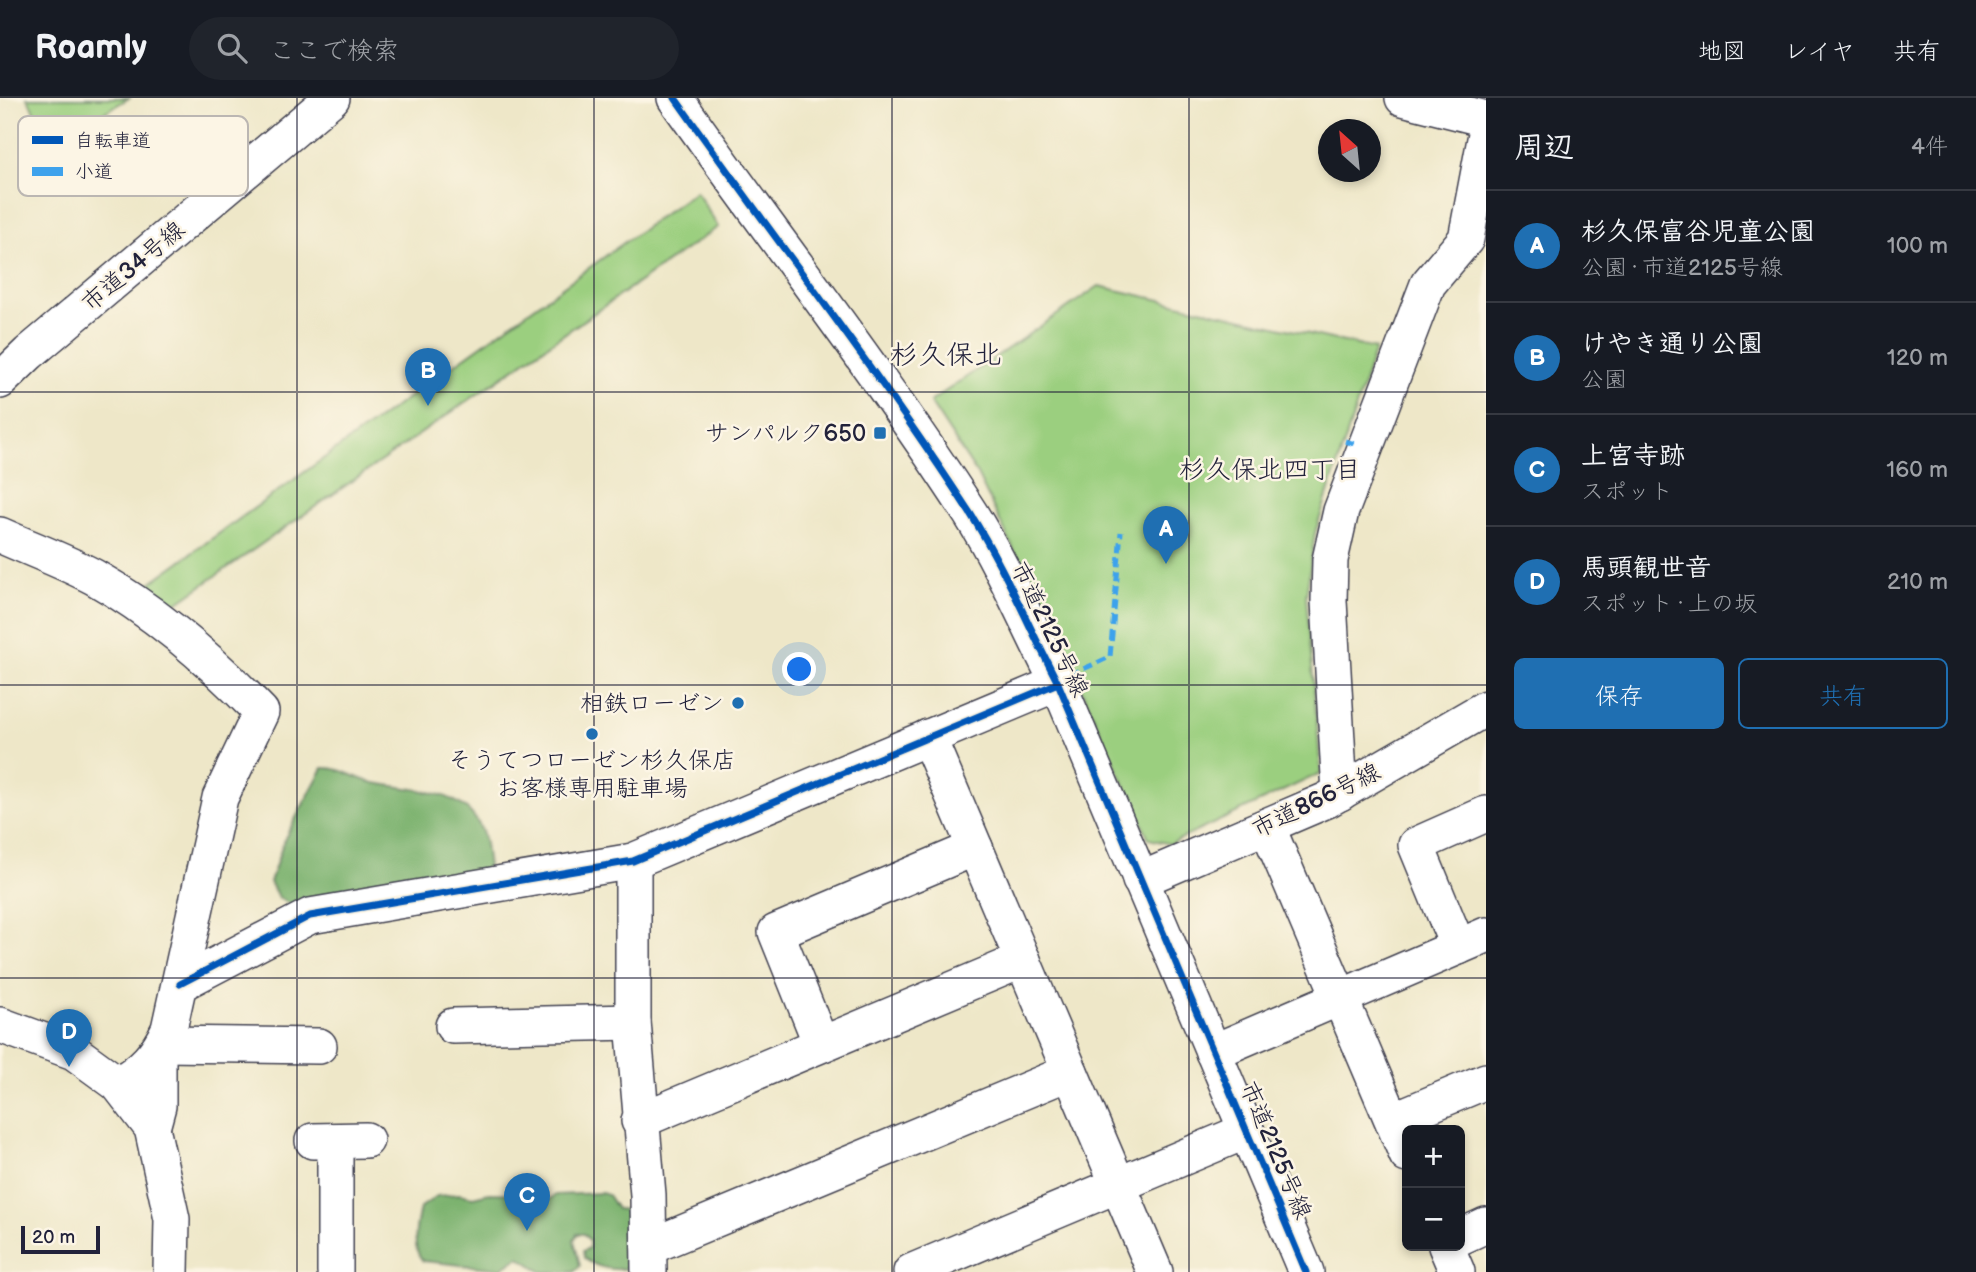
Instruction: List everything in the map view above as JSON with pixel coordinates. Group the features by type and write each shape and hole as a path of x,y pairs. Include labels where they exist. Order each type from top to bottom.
{"street":[{"name":"市道34号線","path":"248,169 332,98"},
{"name":"市道2125号線","path":"675,98 871,369 971,516 1058,683 1306,1272"},
{"path":"1403,98 1486,119"},
{"path":"1340,793 1329,601 1330,560 1341,511 1428,284 1466,239 1486,134"},
{"name":"市道34号線","path":"0,381 29,353 216,196"},
{"path":"0,535 92,576 125,597 219,668 261,712 220,798 180,984 160,1048 158,1106 152,1128"},
{"path":"180,984 310,916 633,862 1058,683"},
{"name":"市道866号線","path":"1140,880 1340,793 1486,708"},
{"path":"928,737 1155,1272"},
{"path":"1213,1052 1472,941 1416,845 1486,814"},
{"path":"1266,826 1402,1143"},
{"path":"821,1044 776,932 975,848"},
{"path":"633,862 633,1022 649,1260 1070,1072"},
{"path":"639,1121 1023,960"},
{"path":"453,1026 633,1022"},
{"path":"0,1025 74,1052 118,1084 152,1128 172,1219 171,1272"},
{"path":"118,1084 136,1074 160,1048 319,1046"},
{"path":"1392,1120 1486,1081"},
{"path":"911,1272 1246,1131"},
{"path":"335,1272 338,1141"},
{"path":"1465,1235 1486,1225"},
{"path":"1448,1251 1457,1272"}],"green space":[{"path":"27,98 129,98 98,116 37,116"},
{"path":"696,191 718,227 168,609 146,586"},
{"path":"1099,286 1375,349 1315,533 1306,596 1321,773 1170,844 1149,839 1074,673 977,474 930,402"},
{"path":"323,768 375,783 435,793 449,798 473,816 481,829 488,866 476,878 299,910 278,897 270,882 285,838"},
{"path":"489,1193 525,1194 532,1204 544,1204 555,1195 608,1195 617,1209 631,1210 632,1267 600,1267 584,1258 583,1251 589,1248 589,1240 584,1234 577,1234 574,1240 580,1266 574,1272 542,1272 519,1257 500,1269 423,1261 416,1243 420,1208 437,1196 459,1194 473,1197"}],"marked path":[{"path":"1345,441 1355,444"},
{"path":"1070,675 1110,657 1121,532"}],"cycle path":[{"path":"675,98 899,408 970,513 994,554 1058,683 1306,1272"},
{"path":"180,984 310,916 633,861 1058,683"}],"place":[{"name":"けやき通り公園","path":"428,406"},
{"name":"サンパルク650","path":"880,433"},
{"name":"杉久保富谷児童公園","path":"1166,564"},
{"name":"相鉄ローゼン","path":"738,703"},
{"name":"そうてつローゼン杉久保店 お客様専用駐車場","path":"592,734"},
{"name":"馬頭観世音","path":"69,1067"},
{"name":"上宮寺跡","path":"527,1231"}],"district":[{"name":"杉久保北","path":"946,354"},
{"name":"杉久保北四丁目","path":"1270,469"}]}
